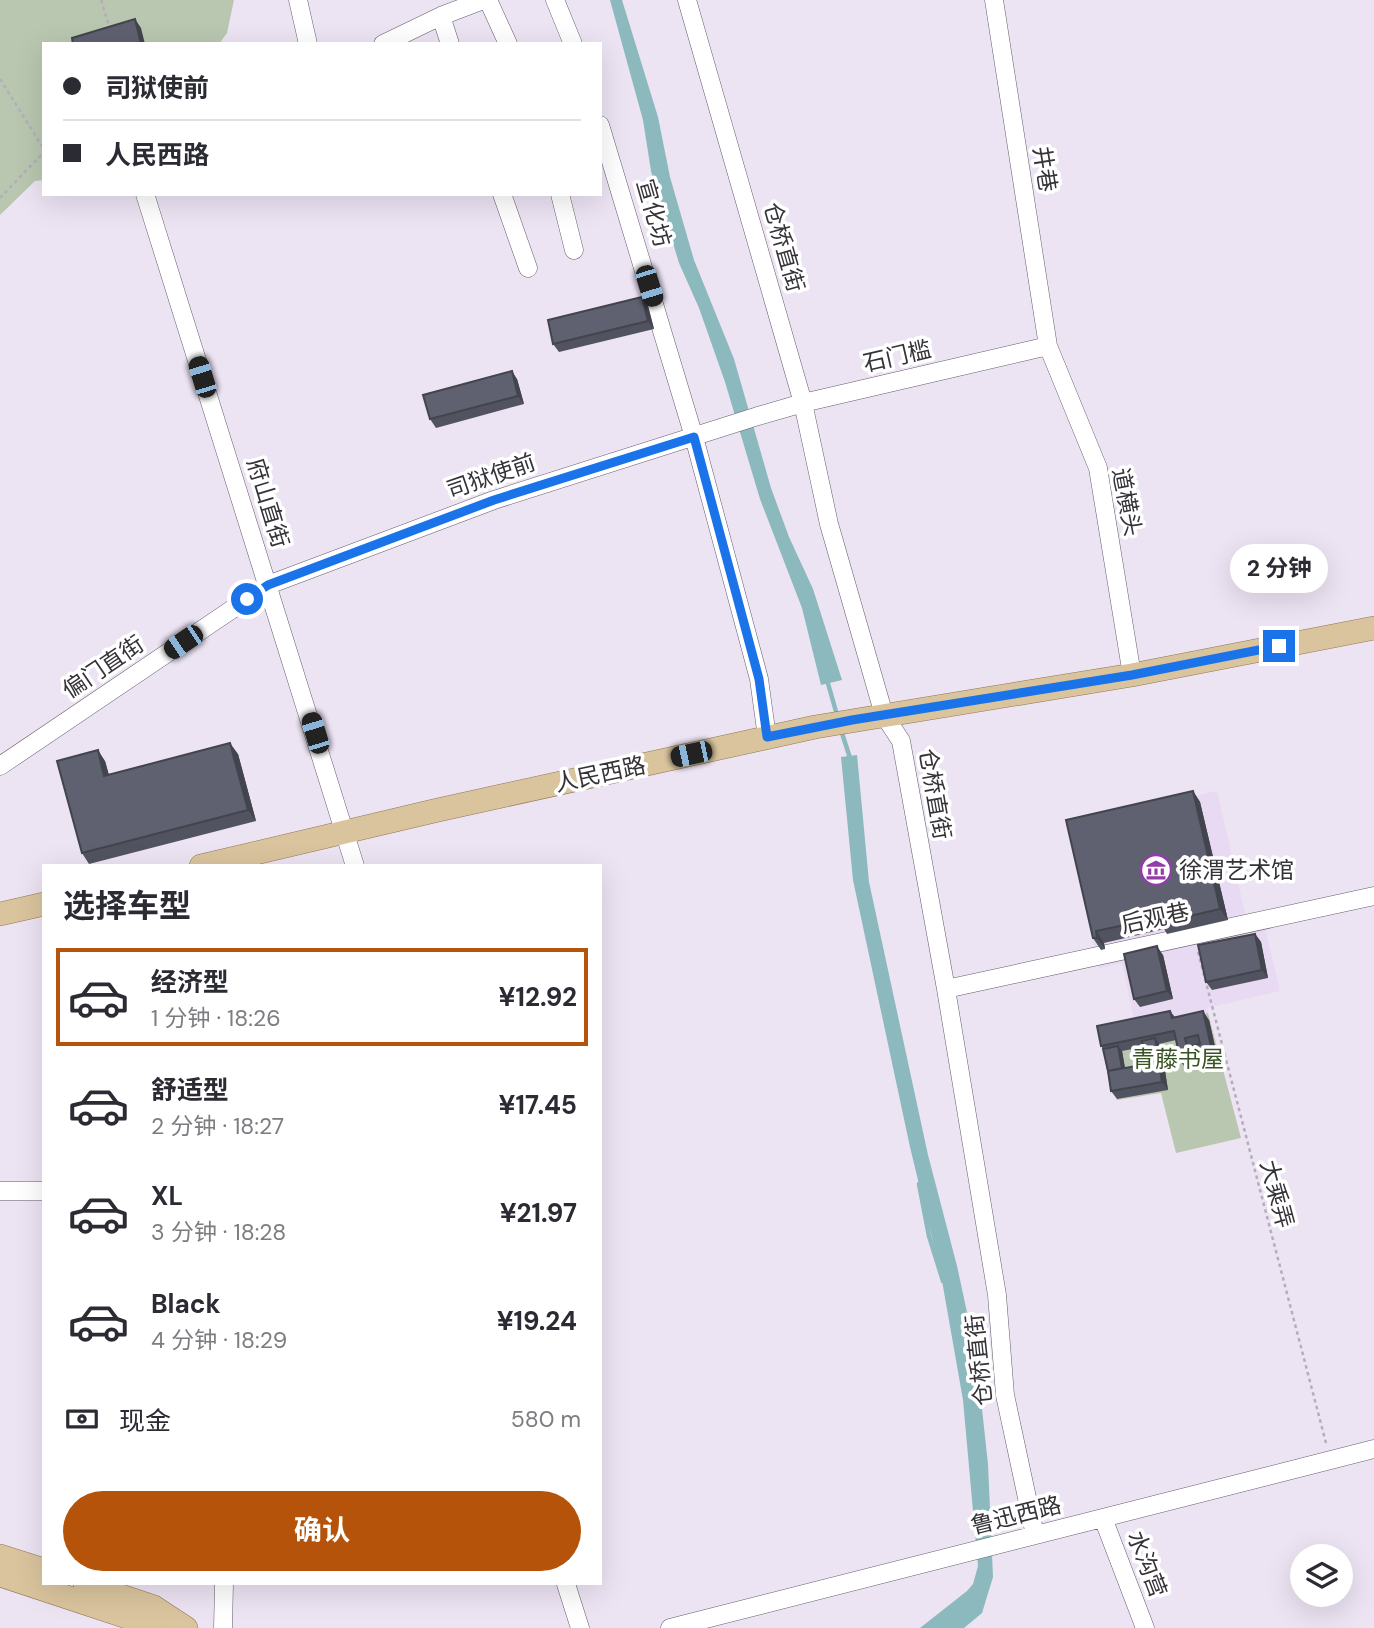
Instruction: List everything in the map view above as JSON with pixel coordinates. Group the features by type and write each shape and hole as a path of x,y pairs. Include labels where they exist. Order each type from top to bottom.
{"main road":[{"name":"人民西路","path":"210,864 815,727 1132,675 1374,628"},
{"path":"0,914 42,904"},
{"path":"0,1556 42,1569"},
{"path":"0,1575 145,1623 153,1628"},
{"path":"88,1585 154,1606 186,1628"}],"street":[{"path":"298,0 308,42"},
{"path":"387,42 441,16 486,0 507,42"},
{"path":"555,0 572,42"},
{"name":"仓桥直街","path":"687,0 803,403 829,524 884,715 901,741 997,1295 1005,1395 1035,1535"},
{"name":"井巷","path":"994,0 1048,346"},
{"path":"441,16 449,42"},
{"name":"宣化坊","path":"602,132 694,437 759,679 767,737"},
{"name":"府山直街","path":"146,196 354,864"},
{"path":"503,196 528,268"},
{"path":"560,196 574,250"},
{"name":"石门槛","path":"734,424 803,403 1048,346"},
{"name":"道横头","path":"1048,346 1098,468 1132,675"},
{"name":"司狱使前","path":"268,585 494,500 734,424"},
{"name":"偏门直街","path":"0,766 268,585"},
{"name":"后观巷","path":"946,989 1374,896"},
{"path":"0,1191 42,1191"},
{"name":"鲁迅西路","path":"670,1628 1374,1449"},
{"name":"水沟营","path":"1103,1518 1145,1628"},
{"path":"223,1628 224,1585"},
{"path":"566,1585 580,1628"}],"path":[{"path":"101,0 110,29"},
{"path":"0,79 42,147"},
{"path":"0,198 42,152"},
{"name":"大乘弄","path":"1193,935 1331,1460"}],"shaded area":[{"path":"610,0 622,0 658,117 670,177 694,260 734,359 771,488 789,537 813,589 842,680 821,685 802,608 760,499 725,382 699,308 679,263 651,171 643,120"},
{"path":"857,755 869,882 928,1155 957,1266 976,1354 988,1464 993,1577 982,1613 964,1628 920,1628 967,1591 973,1584 978,1566 963,1400 941,1275 910,1147 853,880 841,757"},
{"name":"徐渭艺术馆","path":"1217,791 1246,918 1262,915 1280,991 1207,1008 1208,1013 1136,1027 1122,963 1099,968 1066,826"}],"green space":[{"path":"0,0 234,0 227,33 220,42 42,42 42,180 35,181 0,215"},
{"name":"青藤书屋","path":"1208,1013 1241,1138 1176,1153 1161,1093 1117,1100 1103,1034"}],"building":[{"path":"135,19 141,42 73,42 72,38"},
{"path":"642,297 648,321 553,344 548,320"},
{"path":"512,371 518,396 430,419 423,395"},
{"path":"230,743 248,810 82,853 57,761 98,750 104,776"},
{"path":"1193,791 1220,909 1159,923 1158,918 1096,931 1097,938 1093,938 1066,820"},
{"path":"1255,934 1262,970 1206,982 1198,945"},
{"path":"1157,946 1167,991 1134,999 1124,954"},
{"path":"1170,1011 1172,1018 1203,1011 1213,1055 1181,1062 1174,1031 1101,1046 1097,1026","holes":["1198,1035 1200,1044 1187,1047 1185,1038"]},
{"path":"1155,1038 1160,1061 1146,1064 1142,1041"},
{"path":"1118,1046 1122,1068 1108,1071 1103,1049"},
{"path":"1159,1062 1162,1082 1111,1091 1108,1071"}],"waterway":[{"path":"827,680 837,715"},
{"path":"841,730 850,758"},
{"path":"919,1184 929,1236 943,1281"}],"place":[{"name":"徐渭艺术馆","path":"1156,870"}],"route":[{"path":"247,599 268,585 494,500 694,437 759,679 767,737 852,720 1132,675 1279,646"}]}
